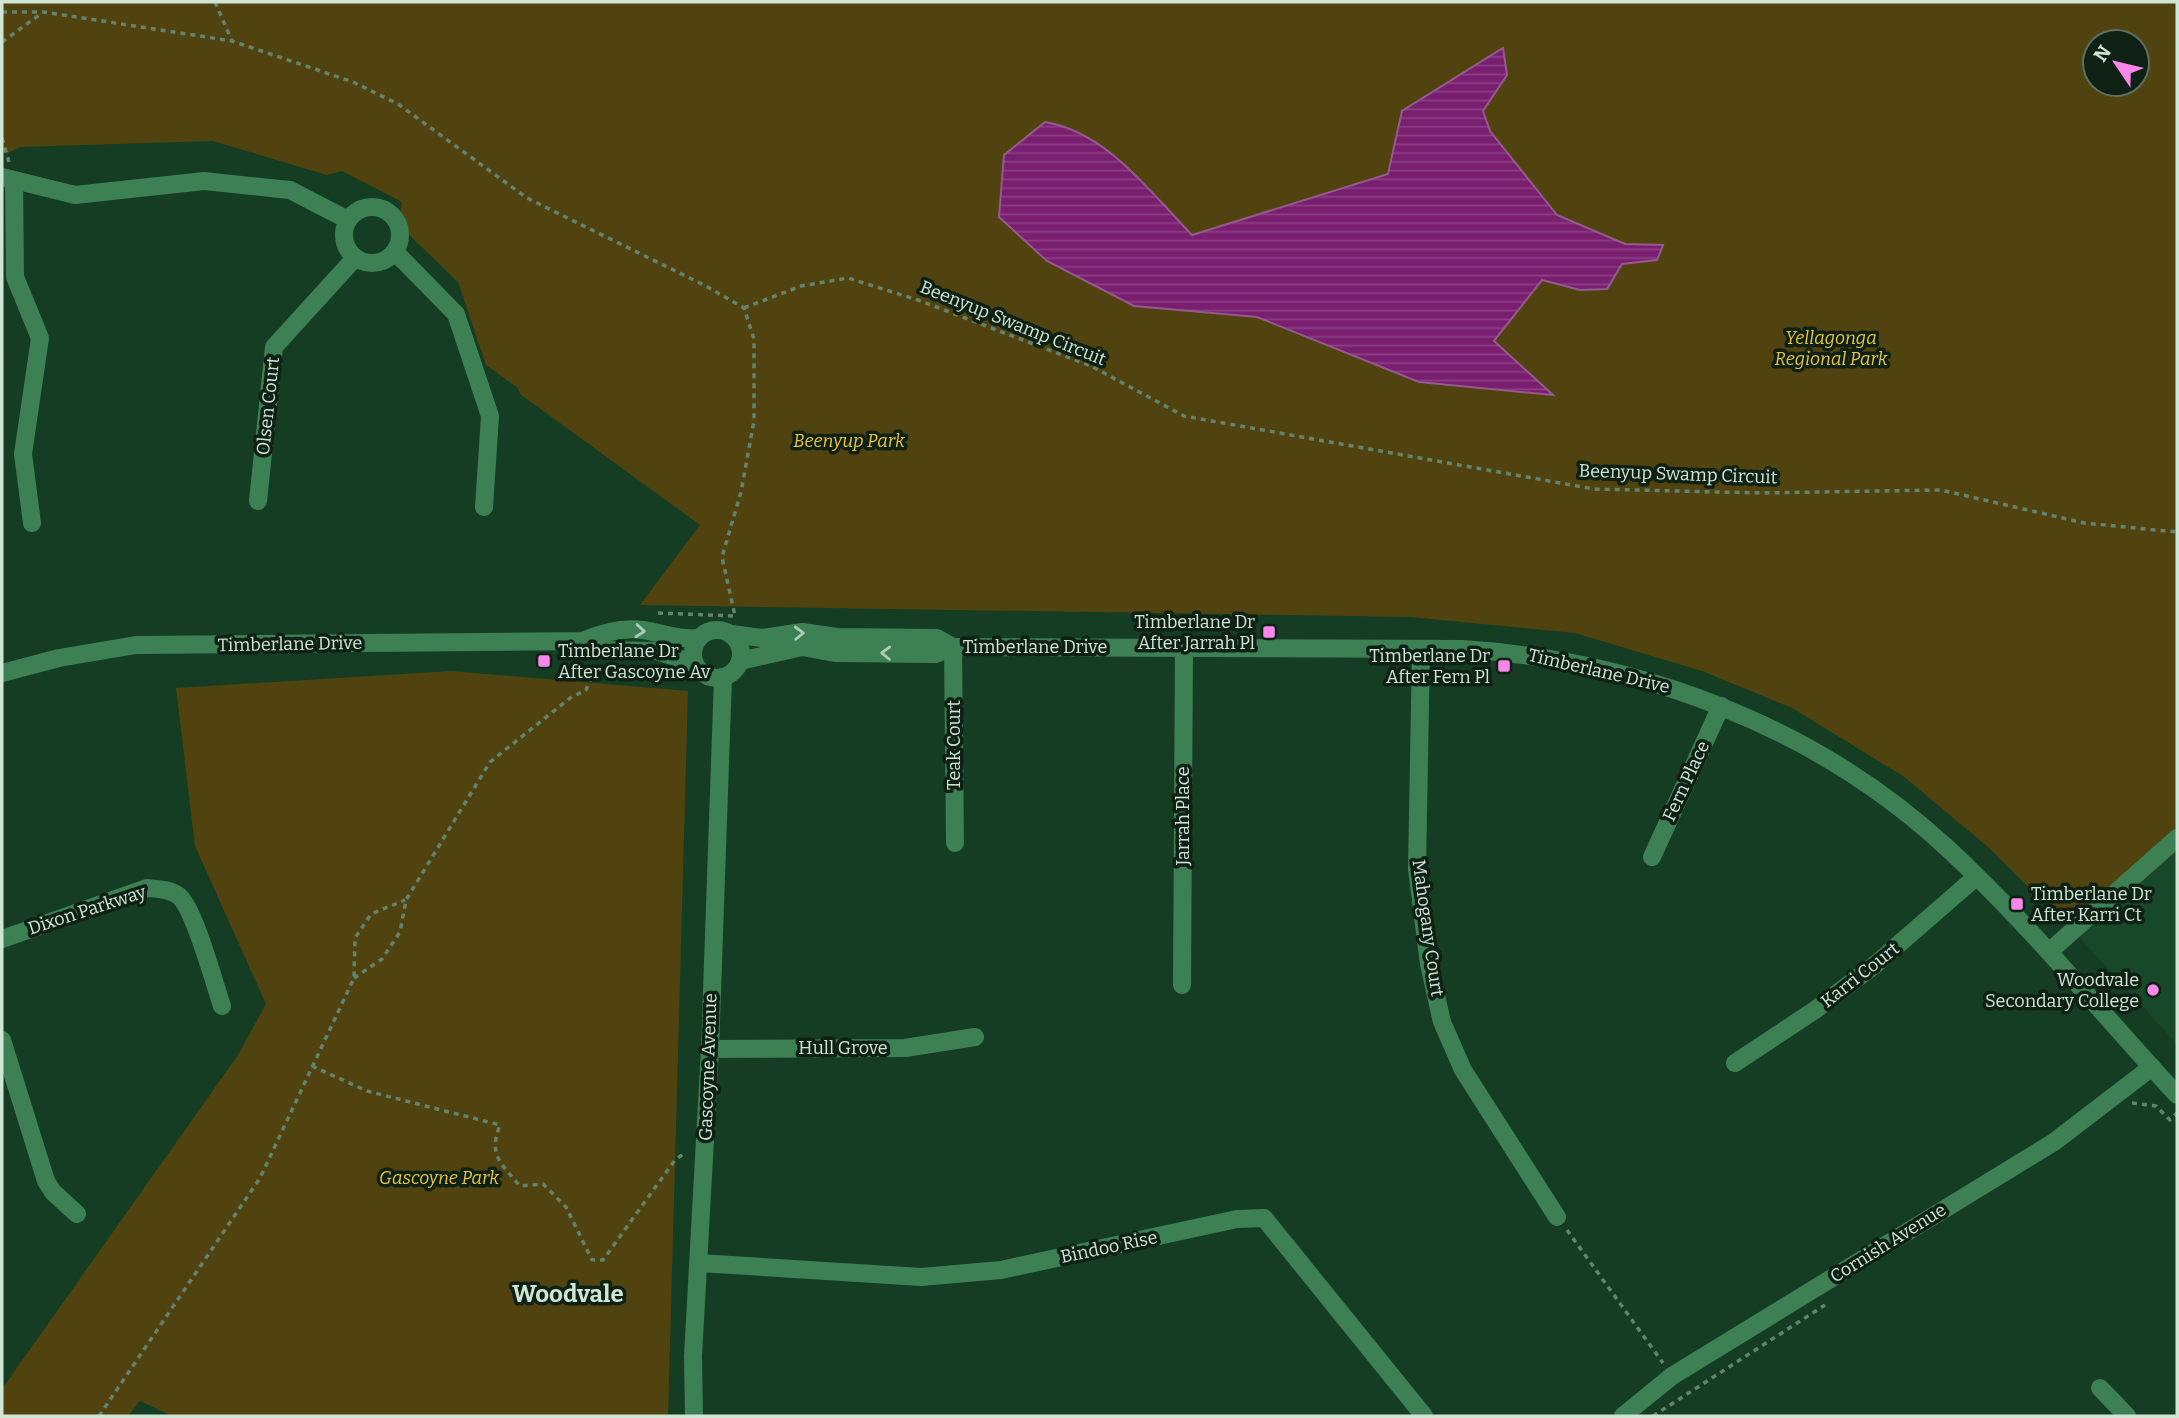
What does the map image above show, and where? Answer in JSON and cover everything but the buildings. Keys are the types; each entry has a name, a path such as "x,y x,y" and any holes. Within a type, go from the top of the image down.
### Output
{"street":[{"path":"32,523 23,454 40,338 15,277 8,179 75,195 204,181 289,190 348,220"},
{"path":"373,206 391,214 400,231 395,252 379,263 355,258 344,242 348,220 354,212 373,206"},
{"path":"395,252 456,314 490,416 484,507"},
{"name":"Olsen Court","path":"258,501 274,346 355,258"},
{"name":"Timberlane Drive","path":"2,673 59,657 136,645 582,641 602,633 637,629 680,639 699,638"},
{"path":"711,630 731,634 740,646 740,661 730,674 710,677 696,666 693,649 699,638 711,630"},
{"name":"Timberlane Drive","path":"731,634 762,638 802,632 837,637 937,638 953,647"},
{"name":"Timberlane Drive","path":"582,641 603,649 656,651 696,666"},
{"name":"Timberlane Drive","path":"740,661 802,647 835,653 935,654 953,647 1421,649 1518,653 1636,676 1721,706 1792,740 1859,779 1945,846 2050,951 2177,1094"},
{"name":"Teak Court","path":"953,647 955,843"},
{"name":"Jarrah Place","path":"1182,985 1184,647"},
{"name":"Mahogany Court","path":"1421,649 1417,869 1429,964 1440,1011 1463,1070 1557,1217"},
{"name":"Gascoyne Avenue","path":"696,666 719,717"},
{"name":"Gascoyne Avenue","path":"694,1416 693,1356 710,1049 719,717 723,677"},
{"name":"Fern Place","path":"1651,857 1721,706"},
{"path":"2050,951 2177,838"},
{"name":"Karri Court","path":"1735,1063 1815,1010 1876,964 1976,877"},
{"name":"Dixon Parkway","path":"2,939 147,888 164,889 180,897 191,914 222,1006"},
{"name":"Hull Grove","path":"710,1049 905,1048 975,1037"},
{"path":"2,1040 46,1181 53,1192 77,1214"},
{"name":"Cornish Avenue","path":"1623,1416 1672,1376 2054,1142 2152,1068"},
{"name":"Bindoo Rise","path":"699,1263 921,1277 1001,1270 1237,1219 1264,1218 1424,1416"},
{"path":"2100,1388 2127,1416"}],"path":[{"path":"215,2 232,41"},
{"path":"2,12 44,12 232,41 308,65 398,104 527,198 706,286 744,308 754,339 754,421 741,492 722,557 735,616 653,613"},
{"path":"2,42 44,12"},
{"name":"Beenyup Swamp Circuit","path":"744,308 801,286 848,278 918,300 1091,366 1184,416 1594,489 1761,493 1941,490 2084,523 2177,532"},
{"path":"354,978 382,959 400,932 406,900 490,762 570,698 586,690 597,662"},
{"path":"99,1416 260,1178 354,978 355,938 371,915 406,900"},
{"path":"312,1066 367,1091 500,1125 494,1140 495,1155 520,1186 543,1184 566,1207 592,1260 603,1260 675,1160 688,1150 705,1149"},
{"path":"1557,1217 1672,1376"}],"shaded area":[{"path":"1503,48 1507,75 1483,111 1490,131 1557,215 1625,244 1663,245 1657,260 1622,264 1607,289 1580,290 1542,280 1494,341 1553,395 1419,382 1257,317 1134,306 1047,261 999,217 1004,155 1045,122 1067,128 1108,151 1143,183 1192,235 1388,174 1402,111"},
{"name":"Woodvale Secondary College","path":"2177,851 2177,1044 2078,936"}],"green space":[{"name":"Yellagonga Regional Park","path":"2,2 2177,2 2177,851 2078,936 1988,847 1903,776 1792,708 1702,671 1575,633 1411,617 640,605 700,525 520,394 518,388 486,365 458,282 398,224 402,202 342,171 327,175 213,141 20,147 6,154 2,152"},
{"name":"Gascoyne Park","path":"451,671 688,691 668,1416 172,1416 140,1401 128,1416 2,1416 2,1389 238,1055 266,1004 195,846 176,688"}],"place":[{"name":"Timberlane Dr After Jarrah Pl","path":"1269,632"},
{"name":"Timberlane Dr After Gascoyne Av","path":"544,661"},
{"name":"Timberlane Dr After Fern Pl","path":"1504,666"},
{"name":"Timberlane Dr After Karri Ct","path":"2017,904"},
{"name":"Woodvale Secondary College","path":"2153,990"}],"district":[{"name":"Woodvale","path":"568,1294"}],"park label":[{"name":"Beenyup Park","path":"849,441"}]}
